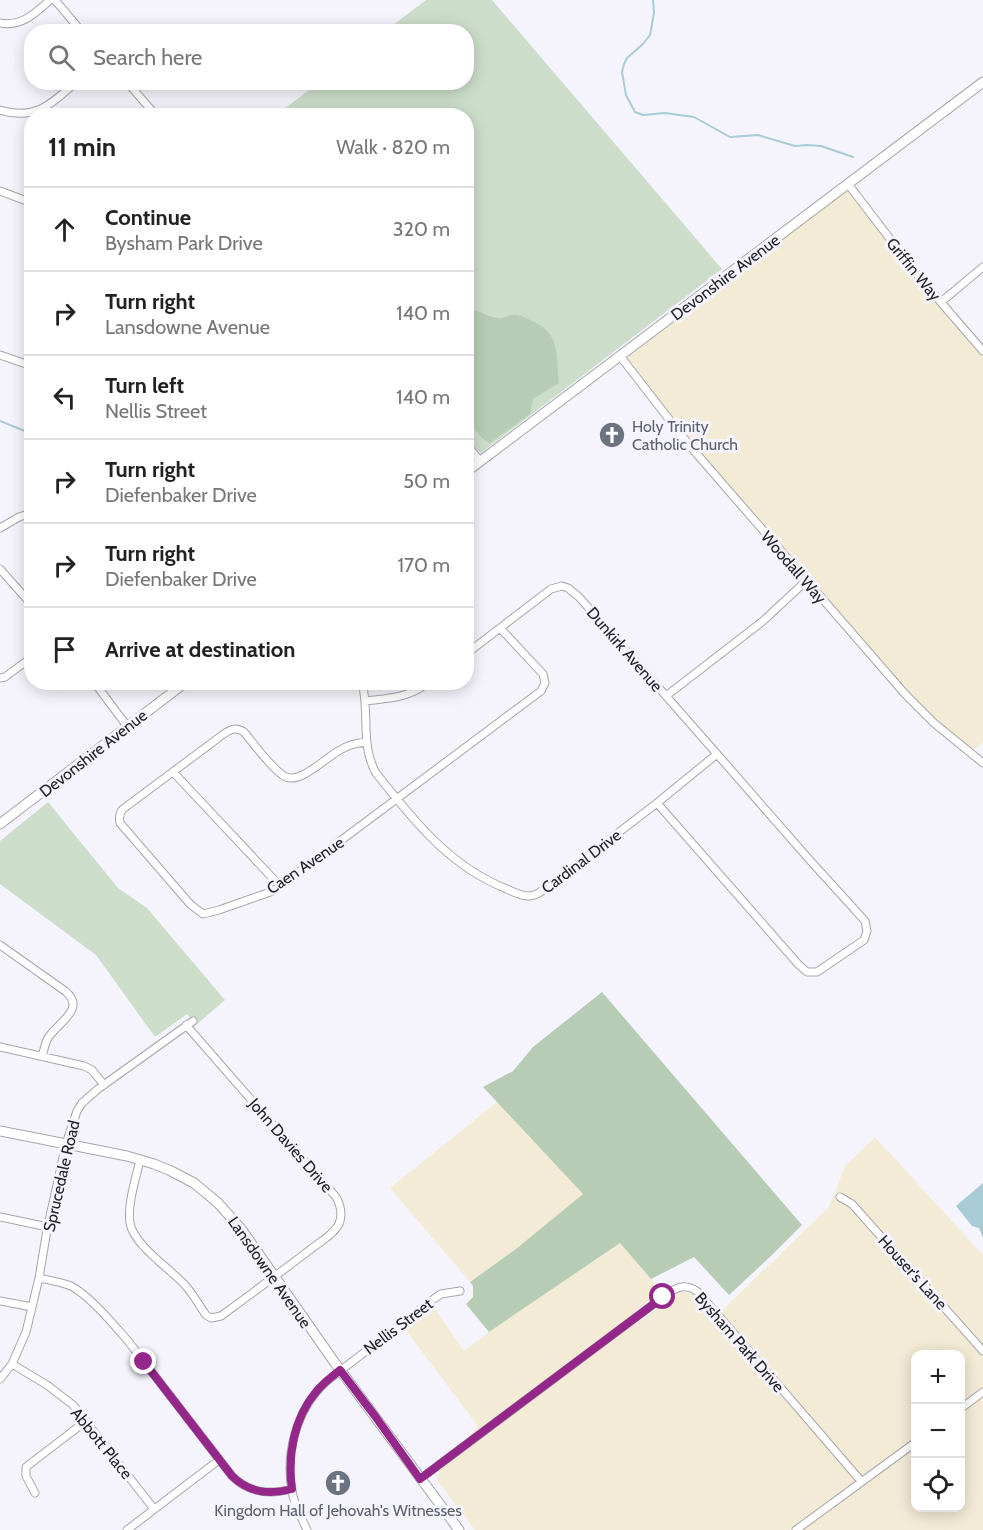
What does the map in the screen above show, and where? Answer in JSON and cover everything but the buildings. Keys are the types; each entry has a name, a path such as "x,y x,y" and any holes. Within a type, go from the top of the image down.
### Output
{"main road":[{"name":"Devonshire Avenue","path":"474,466 983,82"},
{"name":"Devonshire Avenue","path":"0,824 175,690"},
{"name":"Lansdowne Avenue","path":"0,1131 140,1160 162,1167 202,1189 242,1230 340,1370 459,1530"}],"street":[{"path":"0,23 12,24 24,21 50,0"},
{"path":"55,0 75,24"},
{"path":"43,108 66,90"},
{"path":"134,90 149,108"},
{"path":"0,110 24,114"},
{"name":"Griffin Way","path":"848,184 920,278 983,351"},
{"path":"0,191 24,200"},
{"path":"941,302 983,267"},
{"path":"0,355 24,363"},
{"name":"Woodall Way","path":"620,356 689,445 904,693 934,723 983,763"},
{"path":"474,454 480,461"},
{"path":"0,528 24,515"},
{"path":"0,569 24,596"},
{"name":"Dunkirk Avenue","path":"474,648 551,589 562,586 579,597 666,696 763,621 806,581"},
{"name":"Caen Avenue","path":"366,742 345,747 302,777 291,779 277,770 244,732 235,728 223,734 123,809 120,812 120,824 190,904 203,914 273,891 537,695 544,687 543,674 500,628"},
{"path":"0,678 24,663"},
{"path":"100,690 127,726"},
{"name":"Cardinal Drive","path":"363,690 368,755 372,766 397,800 452,858 492,884 525,896 537,894 553,884 717,754"},
{"path":"365,701 406,696 418,690"},
{"path":"657,803 807,972 817,972 864,940 867,931 864,921 666,696"},
{"path":"173,772 280,886"},
{"path":"0,945 65,991 73,1001 72,1012 49,1036 42,1056"},
{"name":"Sprucedale Road","path":"0,1379 12,1364 26,1332 66,1144 79,1107 104,1085 193,1021"},
{"name":"John Davies Drive","path":"140,1160 130,1215 133,1233 184,1285 206,1315 211,1318 221,1316 274,1277 336,1228 341,1216 340,1205 336,1197 186,1025"},
{"path":"0,1047 88,1068 104,1085"},
{"name":"Houser's Lane","path":"840,1197 852,1204 983,1351"},
{"path":"0,1217 48,1227"},
{"path":"39,1278 69,1285 111,1322 135,1349 238,1482 248,1488 266,1493 292,1489"},
{"name":"Bysham Park Drive","path":"420,1479 675,1288 683,1286 691,1287 698,1292 861,1481"},
{"name":"Nellis Street","path":"308,1530 297,1509 290,1472 294,1439 309,1401 315,1392 340,1370 441,1294 459,1291"},
{"path":"0,1301 32,1307"},
{"name":"Abbott Place","path":"12,1364 66,1399 86,1421 154,1509"},
{"path":"965,1405 983,1392"},
{"path":"35,1493 26,1476 26,1467 86,1421"},
{"path":"796,1530 911,1445"},
{"path":"127,1530 219,1460"}],"shaded area":[{"path":"848,184 983,347 983,743 971,752 934,723 689,445 620,356"},
{"path":"497,1102 584,1195 470,1282 390,1188"},
{"path":"875,1137 983,1255 983,1530 475,1530 436,1479 440,1471 478,1426 405,1329 434,1307 464,1351 620,1243 662,1291 634,1312 633,1326 681,1291 692,1294 714,1318 829,1207 845,1166"}],"green space":[{"path":"426,0 492,0 722,269 481,453 474,448 474,108 285,108 309,90 474,90 474,24 394,24"},
{"path":"474,310 498,318 520,316 540,325 552,338 557,354 559,383 533,399 530,414 490,443 474,428"},
{"path":"48,802 118,888 147,908 225,1000 196,1025 187,1014 155,1037 96,955 0,884 0,841"},
{"path":"602,992 802,1225 729,1295 694,1257 651,1279 620,1243 489,1332 466,1304 473,1297 473,1286 470,1282 516,1249 583,1194 483,1087 513,1071 533,1047"}],"water":[{"path":"983,1183 983,1238 979,1228 972,1226 956,1206"}],"waterway":[{"path":"653,0 654,13 650,35 627,58 622,72 626,95 635,112 643,115 665,113 694,117 730,137 758,135 795,146 821,146 853,157"},
{"path":"0,421 24,431"}],"place":[{"name":"Holy Trinity Catholic Church","path":"612,435"},
{"name":"Kingdom Hall of Jehovah's Witnesses","path":"338,1483"}],"route":[{"path":"144,1362 232,1476 246,1487 266,1493 292,1489 291,1455 300,1419 315,1392 340,1370 420,1479 663,1297"}]}
